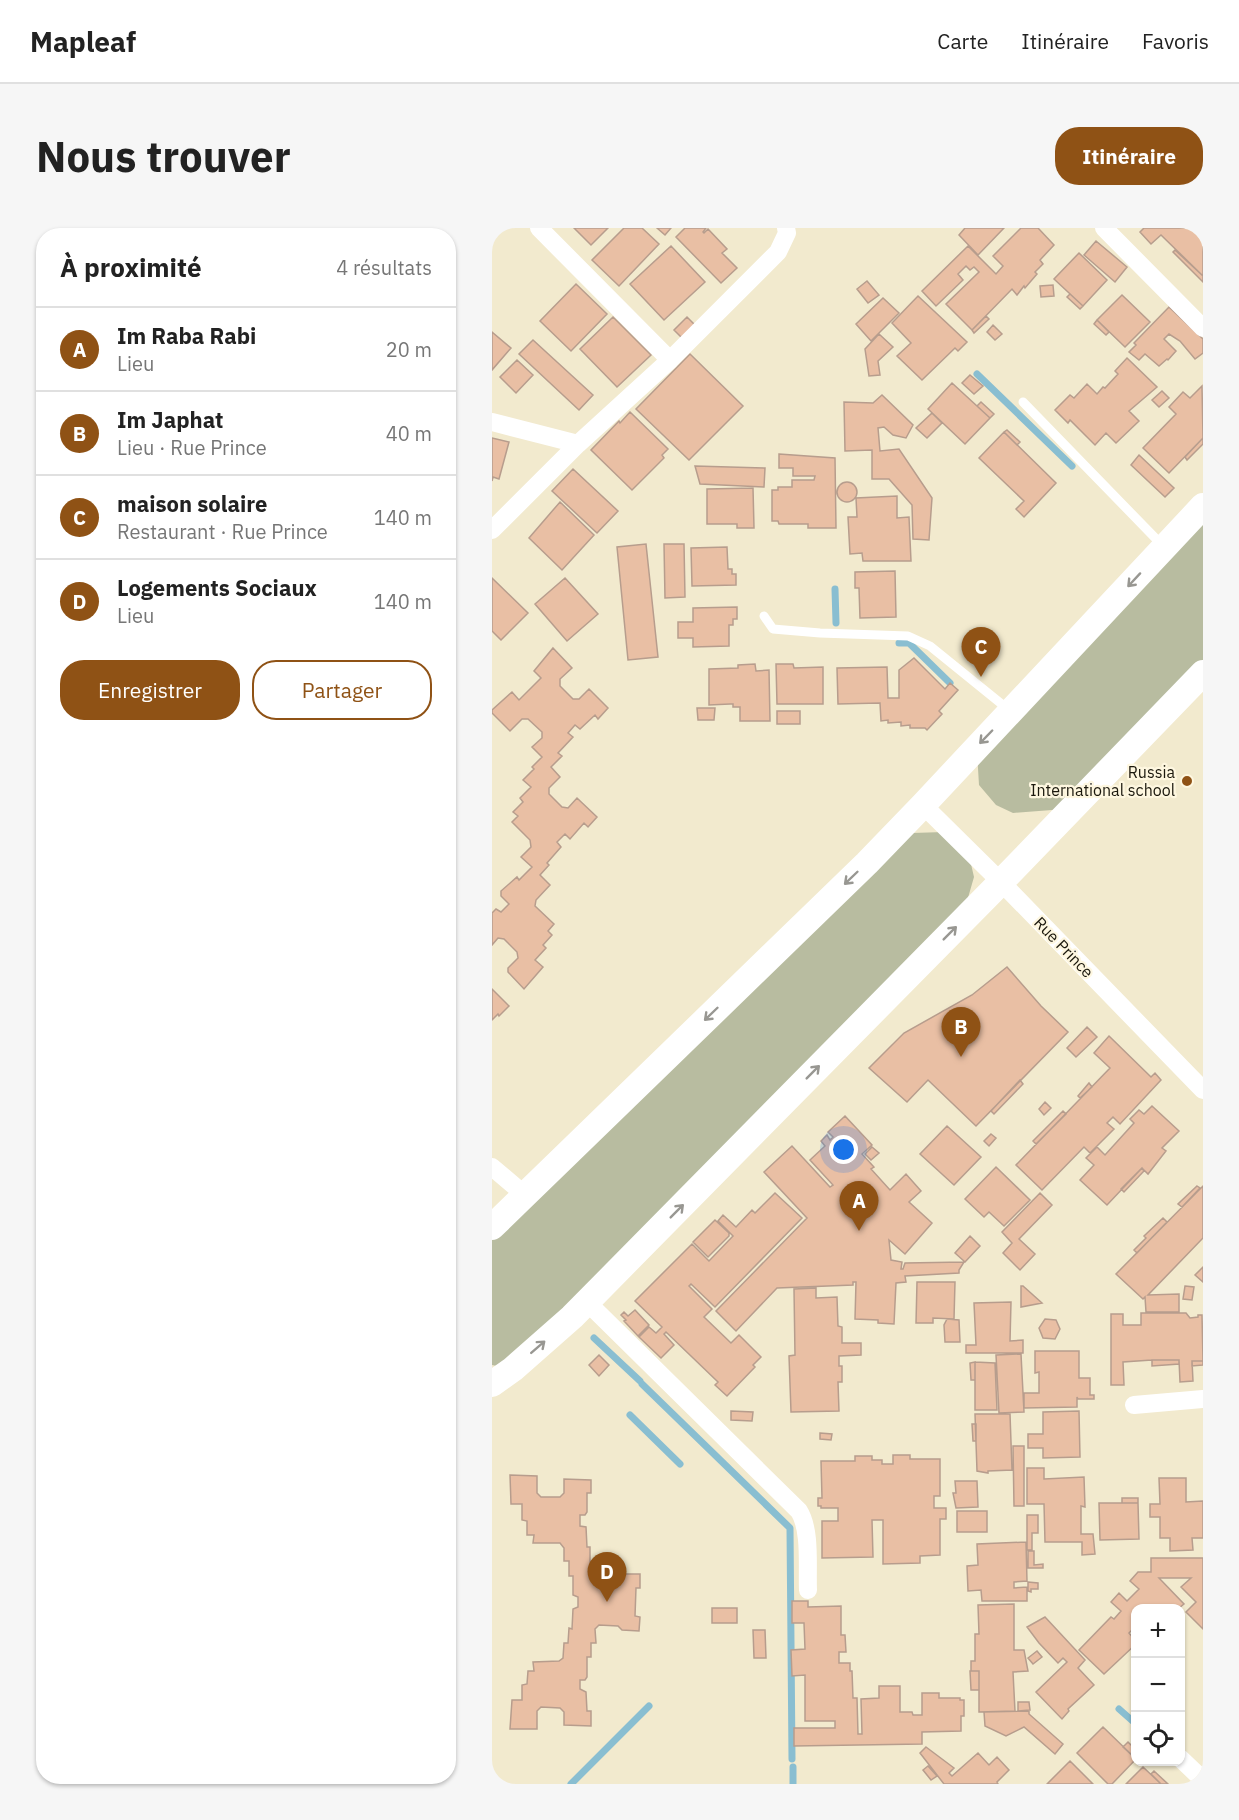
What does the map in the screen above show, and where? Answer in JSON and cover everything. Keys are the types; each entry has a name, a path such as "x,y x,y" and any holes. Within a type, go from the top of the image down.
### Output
{"main road":[{"path":"492,1227 867,863 1203,507"},
{"path":"492,1384 513,1369 587,1302 1001,882 1203,673"}],"street":[{"path":"539,228 670,360"},
{"path":"492,530 578,444 670,360 778,252 787,233 786,228"},
{"path":"1104,228 1203,328"},
{"path":"492,422 578,444"},
{"name":"Rue Prince","path":"923,805 1203,1090"},
{"path":"492,1167 525,1195"},
{"path":"587,1302 799,1511 804,1519 806,1532 808,1590"},
{"path":"1134,1405 1203,1399"},
{"path":"1185,1763 1203,1780"}],"lane":[{"path":"1023,402 1164,548"},
{"path":"765,616 773,630 908,636 930,645 1011,712"}],"green space":[{"path":"1203,511 1203,672 1065,809 1013,813 996,805 979,785 977,752"},
{"path":"944,832 971,864 974,877 961,922 513,1369 492,1365 492,1231 912,833"}],"building":[{"path":"574,228 608,228 591,245"},
{"path":"624,228 642,228 659,244 619,286 592,260"},
{"path":"657,228 671,228 665,235"},
{"path":"685,228 706,228 704,233 708,229 727,249 722,253 737,268 721,283 676,237"},
{"path":"965,228 1004,228 978,255 959,235"},
{"path":"1021,228 1038,228 1054,245 1040,260 1043,264 1025,288 1024,286 1017,295 1012,289 972,330 946,304 979,272 974,267 970,270 966,266 958,274 963,280 936,306 922,291 968,246 996,274 1003,266 993,256"},
{"path":"1144,228 1203,228 1203,276 1161,235 1151,244 1140,232"},
{"path":"1096,241 1127,267 1115,282 1084,255"},
{"path":"671,246 705,282 664,320 630,284"},
{"path":"1175,250 1203,276 1203,282 1173,252"},
{"path":"1079,253 1107,280 1083,306 1054,279"},
{"path":"867,281 879,295 868,303 857,289"},
{"path":"576,284 607,314 571,351 540,321"},
{"path":"1053,285 1054,296 1041,297 1040,286"},
{"path":"1070,294 1083,306 1080,309 1067,297"},
{"path":"1122,295 1150,322 1125,347 1097,320"},
{"path":"918,296 967,342 958,351 955,348 922,380 897,356 911,343 892,323"},
{"path":"883,298 899,313 871,341 856,324"},
{"path":"1169,307 1203,339 1203,353 1195,359 1180,341 1169,334 1164,339 1176,351 1168,360 1159,366 1145,354 1139,360 1129,352 1136,345 1134,343"},
{"path":"986,316 989,319 974,333 972,330"},
{"path":"613,317 651,355 617,387 580,349"},
{"path":"687,317 696,326 684,340 674,330"},
{"path":"1097,320 1109,332 1106,335 1094,324"},
{"path":"993,325 1002,334 995,340 987,332"},
{"path":"492,332 511,348 492,370"},
{"path":"879,334 893,347 878,361 880,375 869,376 865,349"},
{"path":"533,340 593,395 579,410 519,354"},
{"path":"690,354 743,406 689,460 636,409"},
{"path":"1127,358 1157,387 1129,411 1139,421 1116,443 1106,433 1095,445 1070,420 1068,423 1055,410 1070,395 1074,398 1087,384 1097,394 1118,374 1115,371"},
{"path":"517,360 533,375 516,393 500,377"},
{"path":"970,375 983,386 974,394 962,383"},
{"path":"952,383 990,418 965,444 928,409"},
{"path":"1202,386 1203,438 1169,473 1143,448 1176,414 1169,407 1183,392 1190,398"},
{"path":"1162,391 1169,398 1159,407 1152,400"},
{"path":"882,395 913,425 906,438 893,435 884,427 878,428 880,451 899,449 932,498 929,540 913,539 912,505 889,479 872,479 872,450 845,451 844,402 873,403"},
{"path":"981,402 994,414 990,418 977,406"},
{"path":"630,412 668,449 662,455 664,458 632,490 591,450"},
{"path":"932,413 942,423 927,438 916,428"},
{"path":"1007,430 1020,442 1017,445 1004,432"},
{"path":"1004,432 1056,483 1024,517 1016,509 1024,501 979,458"},
{"path":"492,438 509,442 499,479 493,477 492,481"},
{"path":"1203,438 1203,444 1187,460 1185,457"},
{"path":"779,454 835,458 836,528 808,528 808,524 779,524 778,521 772,521 772,490 778,490 778,487 792,487 792,480 814,480 815,476 793,476 793,468 779,468"},
{"path":"1139,455 1174,488 1165,497 1131,465"},
{"path":"695,466 765,468 764,487 700,484"},
{"path":"573,469 618,511 597,533 552,491"},
{"path":"847,482 854,485 857,492 854,499 847,502 840,499 837,492 840,485"},
{"path":"753,488 754,528 737,528 737,524 707,524 707,489"},
{"path":"897,496 897,518 909,517 911,561 863,561 862,553 850,554 848,517 857,517 856,498"},
{"path":"560,502 594,535 562,570 529,538"},
{"path":"646,544 658,657 628,660 617,547"},
{"path":"664,544 684,544 685,597 665,598"},
{"path":"727,547 728,569 732,569 732,574 736,574 736,585 692,586 691,548"},
{"path":"895,571 896,617 860,618 859,588 855,588 855,572"},
{"path":"492,578 528,613 501,640 492,631"},
{"path":"565,578 598,614 567,641 535,604"},
{"path":"737,607 737,619 733,619 733,625 729,625 729,646 693,647 693,638 678,638 678,622 693,622 693,608"},
{"path":"553,648 572,668 560,679 560,686 573,699 579,699 589,689 608,708 598,719 595,715 580,729 575,725 568,733 573,737 558,753 562,756 551,767 560,777 549,788 549,794 562,807 568,808 577,798 597,817 588,827 584,823 570,839 565,834 557,842 561,847 540,875 550,885 536,900 535,906 554,924 548,931 552,935 543,945 546,948 535,960 543,967 524,989 508,972 508,968 518,958 517,952 504,939 498,938 492,945 492,913 496,909 501,912 509,904 501,896 501,891 517,877 519,880 532,867 521,857 531,847 530,840 512,822 518,816 513,812 523,802 520,798 531,787 523,780 542,757 532,747 542,738 542,732 528,719 522,719 510,731 492,713 492,710 512,692 519,700 541,678 534,671"},
{"path":"914,658 945,689 950,683 958,690 939,711 942,714 927,730 910,728 910,725 901,726 901,722 881,721 880,703 838,704 837,668 887,667 888,698 899,698 899,670"},
{"path":"755,664 756,671 769,670 770,721 740,721 740,707 733,707 733,704 709,705 709,669 738,668 738,665"},
{"path":"776,664 793,664 794,668 823,667 823,704 777,704"},
{"path":"697,708 715,708 714,720 698,720"},
{"path":"777,711 800,711 800,724 777,724"},
{"path":"1007,967 1041,1006 1068,1032 976,1126 928,1080 907,1102 869,1068 904,1033 972,995"},
{"path":"492,989 509,1006 492,1020"},
{"path":"1087,1027 1097,1037 1076,1057 1067,1048"},
{"path":"1109,1036 1151,1077 1155,1073 1161,1080 1120,1124 1113,1117 1107,1123 1114,1129 1090,1153 1084,1147 1042,1190 1016,1165 1110,1068 1094,1053"},
{"path":"1020,1080 1023,1084 994,1114 991,1111"},
{"path":"1089,1083 1092,1087 1080,1098 1078,1096"},
{"path":"1045,1102 1051,1108 1044,1115 1039,1109"},
{"path":"1152,1106 1179,1131 1162,1148 1166,1151 1148,1174 1142,1168 1107,1205 1080,1180 1094,1165 1086,1158 1097,1147 1105,1155 1134,1123 1130,1119 1139,1110 1144,1114"},
{"path":"1063,1111 1066,1114 1036,1144 1033,1141"},
{"path":"845,1116 872,1145 862,1154 874,1167 871,1169 890,1190 906,1174 921,1191 909,1202 932,1223 905,1254 889,1240 891,1260 902,1262 901,1269 905,1263 964,1262 959,1273 905,1276 906,1282 896,1283 894,1324 878,1323 878,1320 855,1319 856,1282 853,1282 853,1285 777,1288 736,1331 716,1311 807,1218 764,1172 792,1146 830,1187 833,1185 810,1160 825,1146 821,1141 827,1135 830,1140 833,1137 828,1132"},
{"path":"947,1126 981,1157 954,1185 920,1154"},
{"path":"991,1134 996,1138 989,1146 984,1141"},
{"path":"872,1147 879,1153 871,1160 865,1154"},
{"path":"996,1167 1030,1200 1004,1226 989,1212 984,1217 965,1199"},
{"path":"1142,1168 1144,1171 1124,1192 1121,1189"},
{"path":"1197,1186 1200,1188 1182,1207 1178,1204"},
{"path":"1203,1186 1203,1238 1148,1295 1179,1294 1179,1312 1146,1312 1145,1297 1143,1299 1116,1274"},
{"path":"775,1193 802,1218 715,1307 691,1284 689,1286 712,1309 704,1317 731,1343 739,1335 761,1357 753,1365 755,1367 727,1396 715,1385 718,1382 666,1332 664,1334 674,1345 661,1358 639,1337 649,1327 656,1333 662,1327 635,1301 692,1244 709,1261 733,1236 718,1221 723,1215 736,1227 752,1210 755,1213"},
{"path":"1040,1193 1052,1205 1019,1239 1035,1254 1020,1270 1003,1253 1012,1243 1002,1232"},
{"path":"1163,1218 1167,1222 1137,1253 1134,1250 1146,1238 1144,1236"},
{"path":"715,1220 729,1233 729,1236 708,1257 693,1242"},
{"path":"970,1236 980,1246 965,1262 955,1253"},
{"path":"1203,1267 1203,1282 1195,1275"},
{"path":"917,1282 955,1282 954,1319 933,1318 933,1323 916,1323"},
{"path":"1021,1286 1023,1286 1042,1303 1021,1307"},
{"path":"1185,1286 1194,1287 1192,1300 1183,1299"},
{"path":"816,1288 816,1298 837,1297 838,1326 842,1327 842,1343 861,1343 861,1355 839,1356 839,1366 842,1366 842,1382 838,1382 839,1411 791,1412 789,1356 795,1355 794,1289"},
{"path":"1011,1302 1010,1341 1023,1340 1023,1353 966,1353 966,1345 976,1345 974,1303"},
{"path":"635,1310 649,1325 638,1336 621,1315 624,1312 628,1316"},
{"path":"1141,1313 1186,1313 1190,1318 1202,1315 1203,1361 1192,1361 1193,1381 1180,1382 1179,1360 1152,1360 1123,1362 1124,1385 1111,1385 1111,1314 1123,1314 1123,1325 1141,1325"},
{"path":"947,1319 959,1320 960,1342 945,1342 944,1325"},
{"path":"1045,1319 1056,1320 1060,1329 1055,1339 1043,1338 1039,1328"},
{"path":"1035,1351 1079,1351 1079,1378 1090,1378 1090,1395 1094,1395 1094,1399 1078,1399 1077,1397 1077,1407 1024,1408 1024,1393 1039,1393 1039,1372 1035,1373"},
{"path":"1021,1354 1024,1412 999,1413 996,1355"},
{"path":"599,1355 609,1365 599,1376 589,1365"},
{"path":"1152,1360 1179,1360 1179,1364 1152,1366"},
{"path":"1192,1361 1203,1361 1203,1365 1192,1366"},
{"path":"975,1362 975,1380 971,1380 970,1363"},
{"path":"975,1362 995,1363 997,1410 975,1410"},
{"path":"731,1411 753,1412 752,1421 731,1420"},
{"path":"1079,1411 1080,1457 1043,1458 1043,1448 1028,1448 1028,1434 1043,1434 1043,1412"},
{"path":"975,1414 1010,1414 1012,1470 988,1471 988,1473 977,1471"},
{"path":"972,1424 976,1424 976,1441 973,1441"},
{"path":"820,1433 832,1434 831,1440 820,1439"},
{"path":"1013,1446 1024,1446 1024,1506 1014,1506"},
{"path":"893,1455 910,1455 910,1459 940,1459 940,1496 934,1496 934,1508 946,1508 946,1519 940,1519 940,1555 920,1556 920,1563 883,1564 883,1520 872,1520 873,1557 822,1558 822,1521 838,1521 838,1508 818,1506 818,1498 822,1498 821,1461 855,1461 855,1456 872,1456 872,1460 882,1460 882,1464 893,1464"},
{"path":"1027,1468 1044,1468 1044,1479 1084,1477 1085,1507 1081,1506 1081,1534 1093,1534 1095,1554 1082,1555 1082,1542 1045,1542 1044,1504 1027,1504"},
{"path":"510,1475 537,1476 537,1493 541,1497 560,1497 564,1493 564,1479 591,1480 591,1493 587,1493 587,1512 585,1515 580,1515 580,1526 586,1527 587,1547 590,1547 590,1562 595,1562 595,1575 599,1579 618,1580 622,1574 640,1574 640,1588 636,1588 635,1616 640,1617 639,1631 622,1630 618,1626 599,1625 595,1629 596,1643 591,1643 591,1657 587,1657 587,1677 585,1680 580,1680 580,1689 586,1692 587,1711 591,1711 591,1726 564,1725 564,1712 560,1708 541,1707 537,1711 537,1729 510,1729 512,1700 522,1700 522,1685 527,1684 528,1671 534,1671 533,1662 559,1661 563,1658 564,1643 568,1643 569,1628 572,1629 573,1609 578,1607 578,1597 573,1595 573,1576 569,1576 569,1561 564,1561 564,1548 560,1543 533,1543 534,1535 527,1535 527,1521 522,1520 522,1504 511,1504"},
{"path":"1159,1478 1186,1478 1186,1502 1203,1501 1203,1538 1192,1538 1193,1550 1170,1551 1170,1538 1160,1538 1160,1517 1150,1517 1150,1504 1160,1504"},
{"path":"955,1481 977,1481 978,1507 956,1508 953,1493 956,1493"},
{"path":"1122,1498 1138,1498 1138,1503 1122,1503"},
{"path":"1099,1503 1138,1503 1139,1539 1100,1540"},
{"path":"957,1511 987,1511 987,1532 957,1532"},
{"path":"1027,1515 1038,1515 1038,1533 1032,1533 1032,1550 1027,1550"},
{"path":"1026,1542 1027,1581 1014,1582 1014,1588 1027,1587 1027,1601 982,1601 981,1590 968,1591 967,1566 978,1565 977,1544"},
{"path":"1028,1551 1034,1551 1034,1565 1043,1564 1043,1568 1028,1568"},
{"path":"1151,1558 1203,1558 1203,1629 1186,1612 1196,1602 1181,1587 1191,1578 1159,1578 1184,1604 1131,1604 1131,1631 1129,1633 1131,1649 1104,1674 1079,1650 1111,1617 1114,1619 1121,1611 1111,1602 1119,1593 1127,1601 1139,1589 1130,1581 1138,1572 1151,1572"},
{"path":"1028,1582 1038,1583 1038,1589 1028,1591"},
{"path":"792,1601 808,1601 808,1607 841,1606 841,1635 845,1635 846,1652 839,1652 839,1663 850,1663 853,1698 857,1698 858,1734 862,1734 861,1699 879,1698 879,1686 900,1686 900,1712 912,1712 913,1715 922,1715 922,1693 939,1693 939,1698 964,1700 961,1731 922,1732 922,1744 794,1746 794,1728 835,1728 835,1721 805,1721 805,1675 792,1676 791,1650 805,1649 804,1623 792,1623"},
{"path":"1014,1604 1014,1650 1024,1650 1028,1671 1013,1672 1015,1711 979,1712 979,1671 971,1671 971,1661 975,1661 975,1634 979,1634 978,1605"},
{"path":"712,1608 737,1608 737,1623 712,1623"},
{"path":"1045,1617 1085,1660 1078,1668 1094,1685 1068,1709 1069,1711 1062,1719 1036,1692 1067,1662 1063,1658 1058,1663 1027,1627"},
{"path":"753,1630 765,1630 766,1658 754,1658"},
{"path":"1037,1651 1042,1657 1033,1664 1028,1658"},
{"path":"970,1671 979,1671 979,1690 971,1690"},
{"path":"1018,1702 1029,1702 1030,1710 1018,1711"},
{"path":"1029,1711 1029,1714 1063,1744 1055,1754 1024,1727 1006,1736 985,1726 984,1712"},
{"path":"1103,1727 1131,1754 1131,1764 1112,1784 1108,1784 1077,1753"},
{"path":"1128,1742 1131,1745 1131,1754 1123,1747"},
{"path":"926,1747 954,1768 949,1773 952,1776 978,1753 989,1765 997,1757 1009,1770 997,1782 998,1784 944,1784 920,1753"},
{"path":"1070,1761 1093,1784 1047,1784"},
{"path":"928,1766 937,1776 931,1780 923,1770"},
{"path":"1143,1767 1161,1784 1126,1784"},
{"path":"1154,1771 1168,1784 1161,1784 1151,1774"}],"waterway":[{"path":"977,374 1072,466"},
{"path":"835,589 836,623"},
{"path":"899,643 909,643 950,683"},
{"path":"594,1338 640,1381"},
{"path":"642,1384 790,1528 792,1759"},
{"path":"630,1415 680,1464"},
{"path":"571,1784 649,1706"},
{"path":"1119,1709 1131,1720"},
{"path":"793,1767 793,1784"}],"place":[{"name":"maison solaire","path":"981,677"},
{"name":"Russia International school","path":"1187,781"},
{"name":"Im Japhat","path":"961,1057"},
{"name":"Im Raba Rabi","path":"859,1231"},
{"name":"Logements Sociaux","path":"607,1602"}]}
